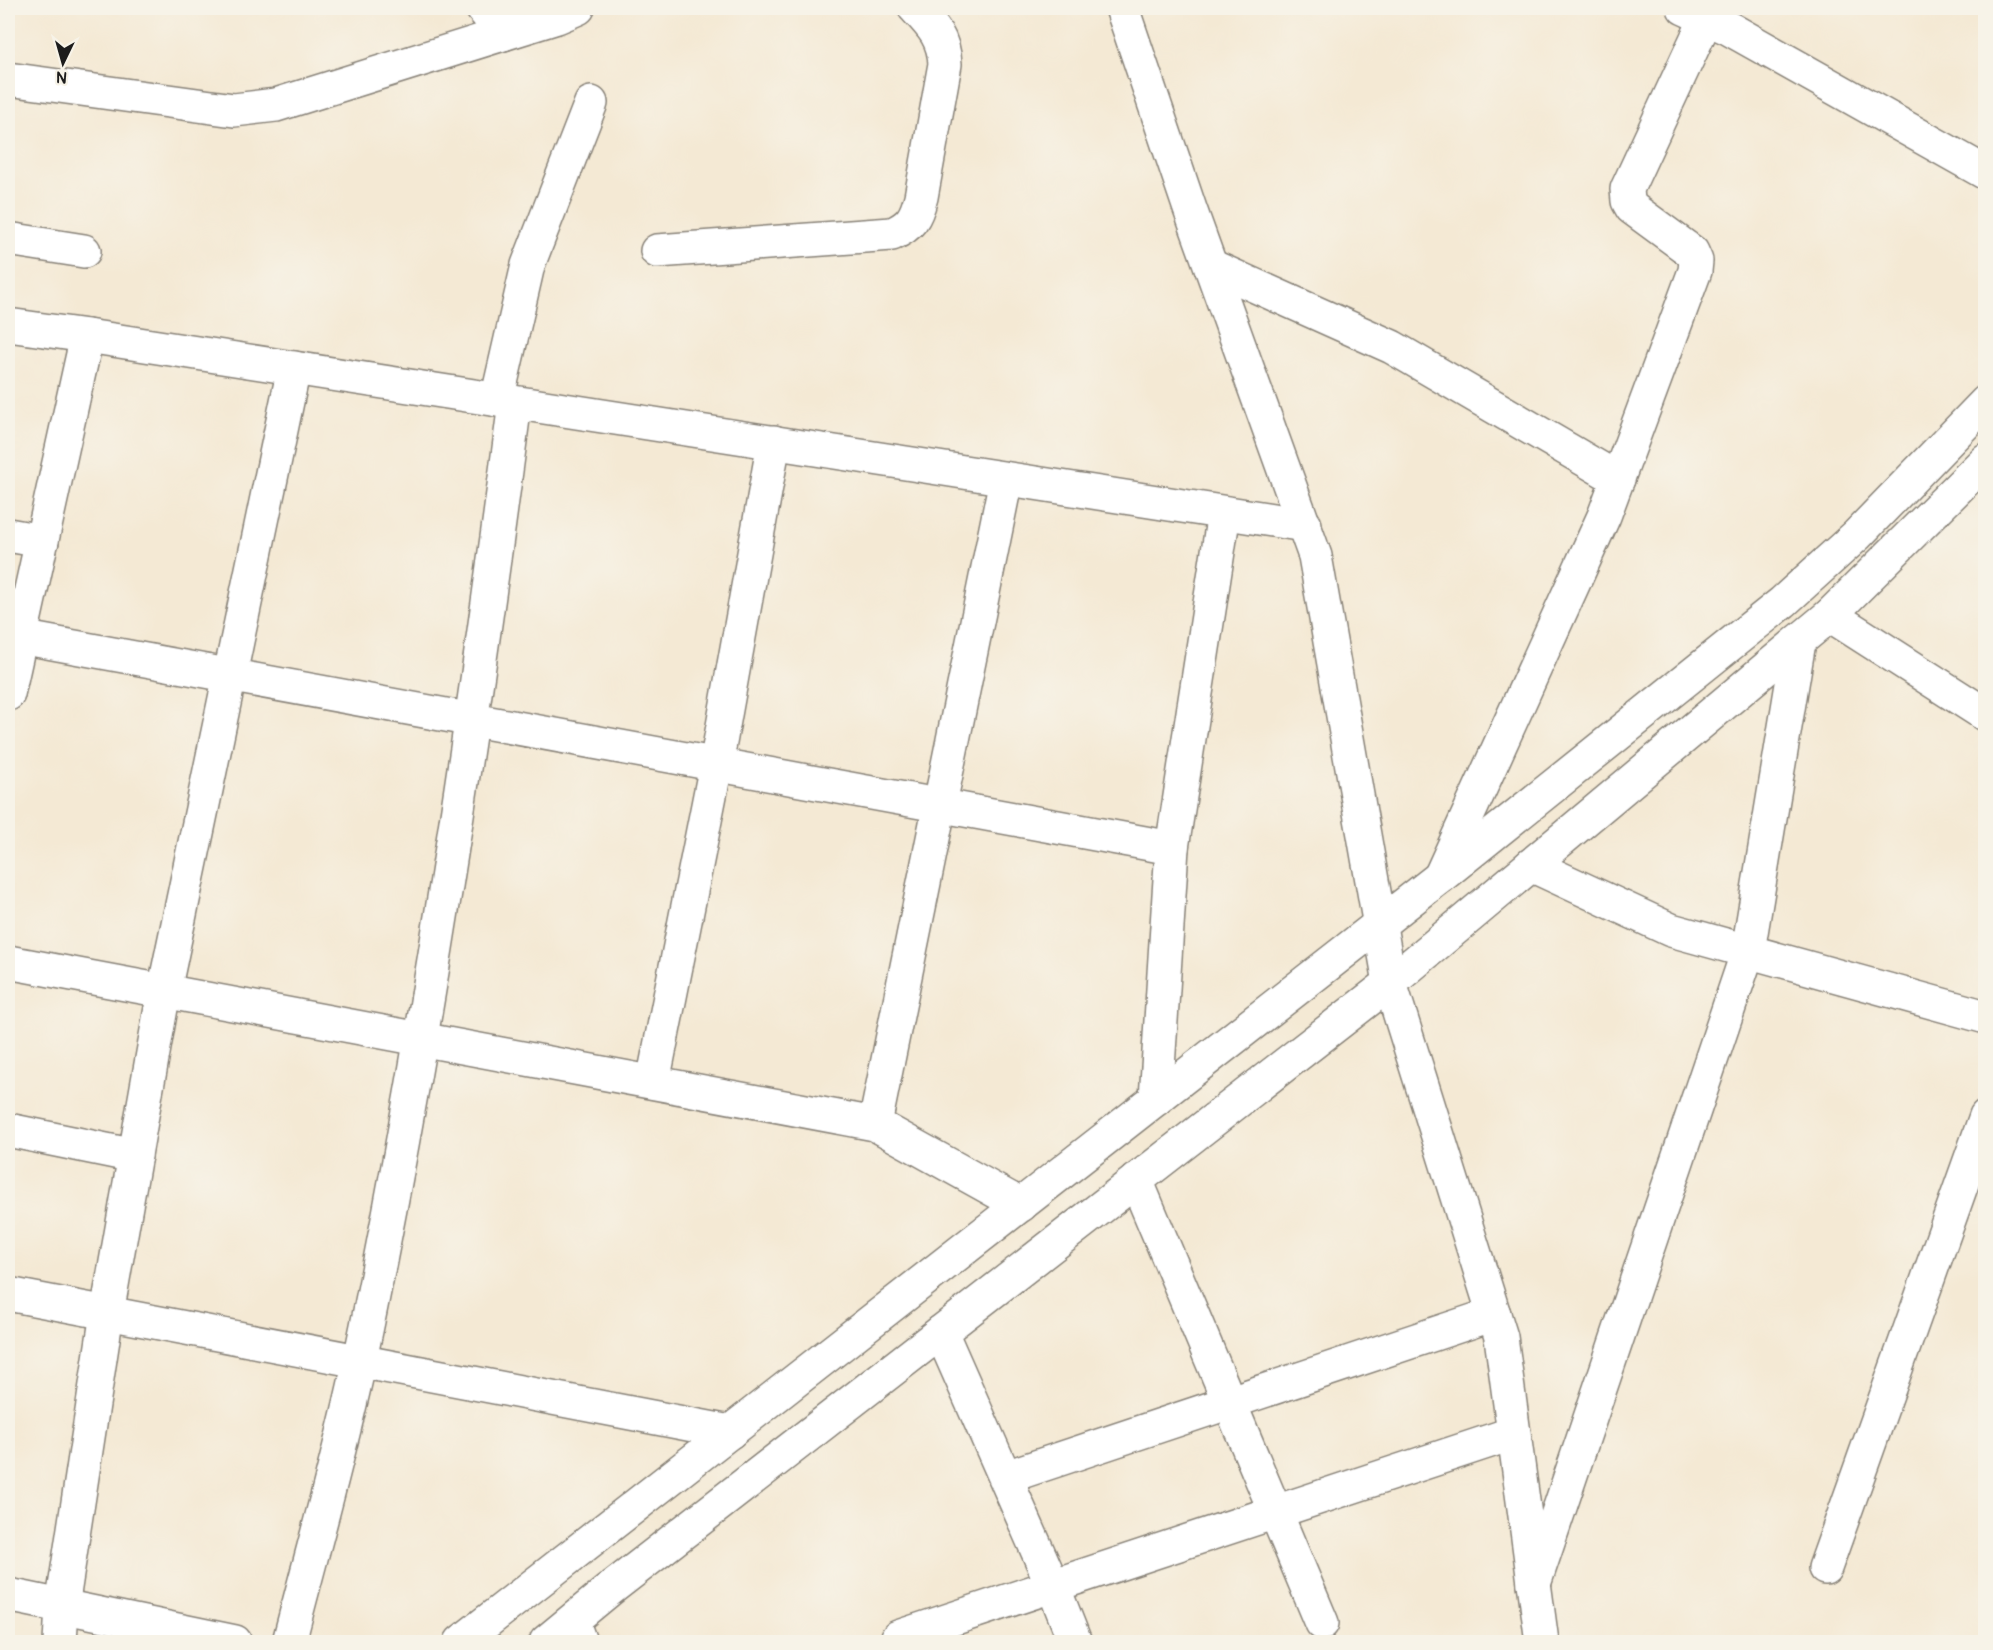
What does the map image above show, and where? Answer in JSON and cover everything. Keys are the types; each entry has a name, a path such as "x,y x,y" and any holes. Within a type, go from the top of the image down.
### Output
{"street":[{"path":"482,8 503,34"},
{"path":"8,79 234,110 254,109 276,105 503,34 578,8"},
{"path":"657,252 892,234 907,228 917,214 921,198 945,64 943,42 939,33 915,8"},
{"path":"1122,8 1211,266 1316,556 1390,983 1501,1337 1542,1642"},
{"path":"1440,878 1618,479 1695,271 1695,261 1685,244 1632,208 1628,201 1627,189 1700,11 1986,173"},
{"path":"290,1642 359,1361 420,1038 473,720 506,401 528,265 591,103"},
{"path":"8,239 84,251"},
{"path":"1211,266 1392,347 1618,479"},
{"path":"8,325 1305,525"},
{"path":"8,694 15,649 42,541 87,336"},
{"path":"60,1642 62,1607 107,1313 164,991 228,675 294,368"},
{"path":"461,1642 1440,878 1783,602 1857,535 1986,402"},
{"path":"653,1082 716,765 774,442"},
{"path":"546,1642 583,1629 941,1332 1390,983 1830,615 1986,459"},
{"path":"875,1124 1006,479"},
{"path":"1156,1099 1172,848 1224,513"},
{"path":"8,535 42,541"},
{"path":"1830,615 1986,715"},
{"path":"1534,1584 1748,951 1799,642"},
{"path":"15,649 228,675 1172,848"},
{"path":"1531,865 1654,923 1986,1017"},
{"path":"8,962 875,1124 1021,1205"},
{"path":"1825,1568 1986,1116"},
{"path":"8,1130 135,1156"},
{"path":"1136,1180 1322,1623"},
{"path":"8,1294 730,1432"},
{"path":"1006,1477 1494,1314"},
{"path":"941,1332 1006,1477 1075,1642"},
{"path":"898,1637 1514,1433"},
{"path":"8,1595 235,1642"}]}
